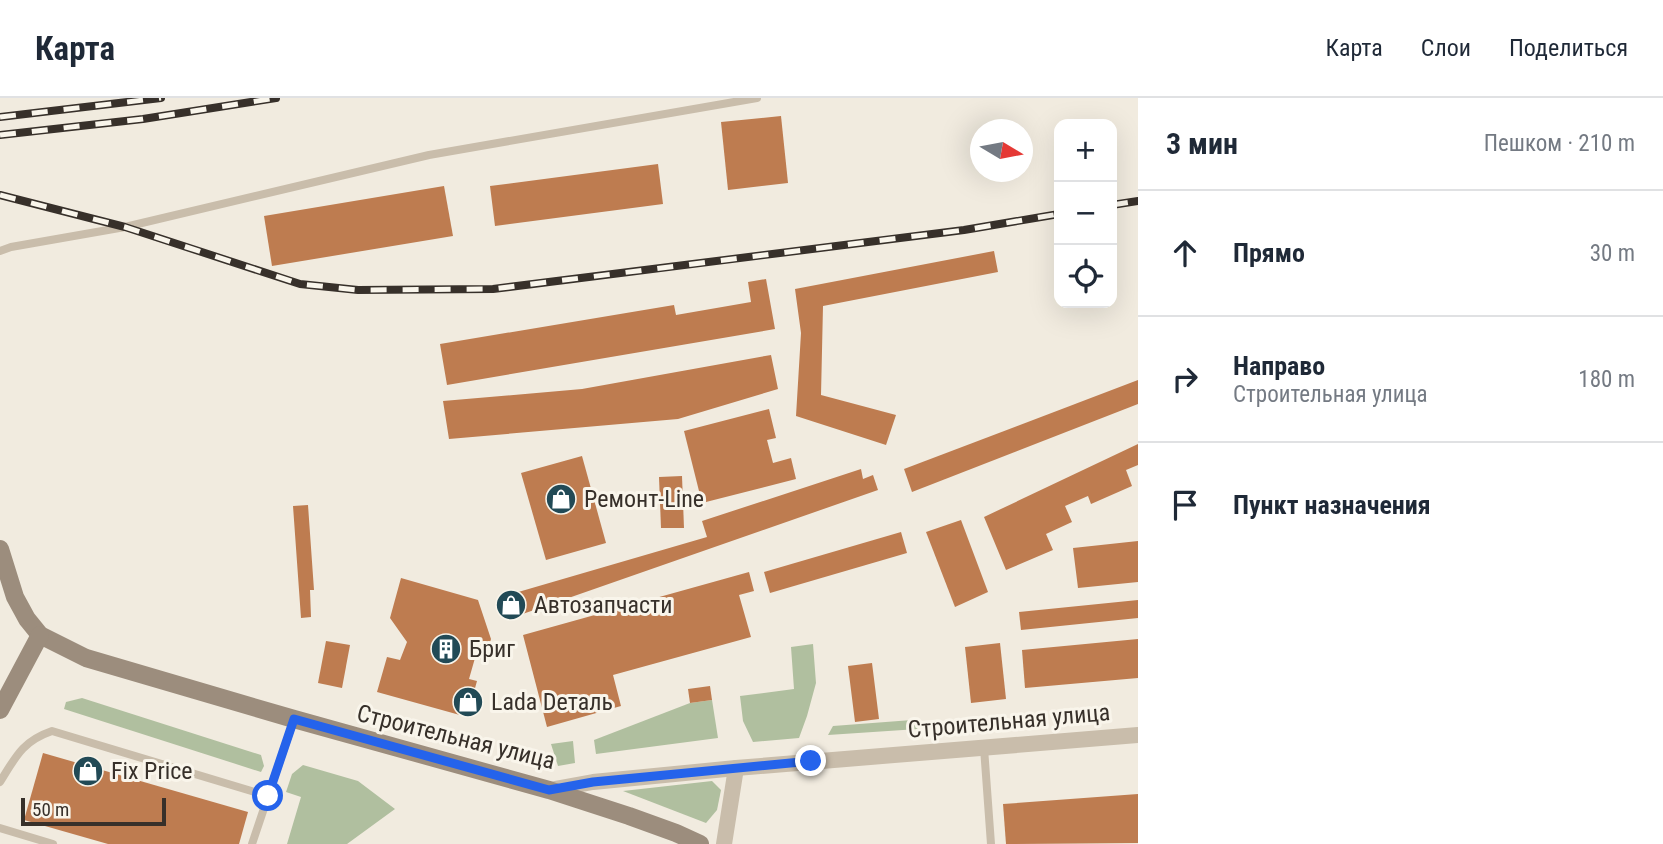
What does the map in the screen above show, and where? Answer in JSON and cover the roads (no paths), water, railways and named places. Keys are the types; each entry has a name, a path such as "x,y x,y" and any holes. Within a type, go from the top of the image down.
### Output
{"street":[{"name":"Строительная улица","path":"0,549 3,571 27,619 40,635 86,658 549,790 593,782 736,768 1138,735"},
{"path":"0,710 6,682 40,635"},
{"path":"724,844 736,768"},
{"path":"549,790 629,816 674,838 700,844"}],"lane":[{"path":"0,251 125,227 429,155 757,98"},
{"path":"252,844 294,719"},
{"path":"0,782 18,752 38,736 52,731 268,796"},
{"path":"984,748 990,844"},
{"path":"0,828 53,844"}],"railway":[{"path":"0,117 161,98"},
{"path":"0,135 143,119 276,98"},
{"path":"0,195 125,227 300,284 358,290 493,289 964,230 1054,215"},
{"path":"1117,204 1138,201"}],"place":[{"name":"Ремонт-Line","path":"561,499"},
{"name":"Автозапчасти","path":"511,605"},
{"name":"Бриг","path":"446,649"},
{"name":"Lada Dеталь","path":"468,702"},
{"name":"Fix Price","path":"88,771"}]}
